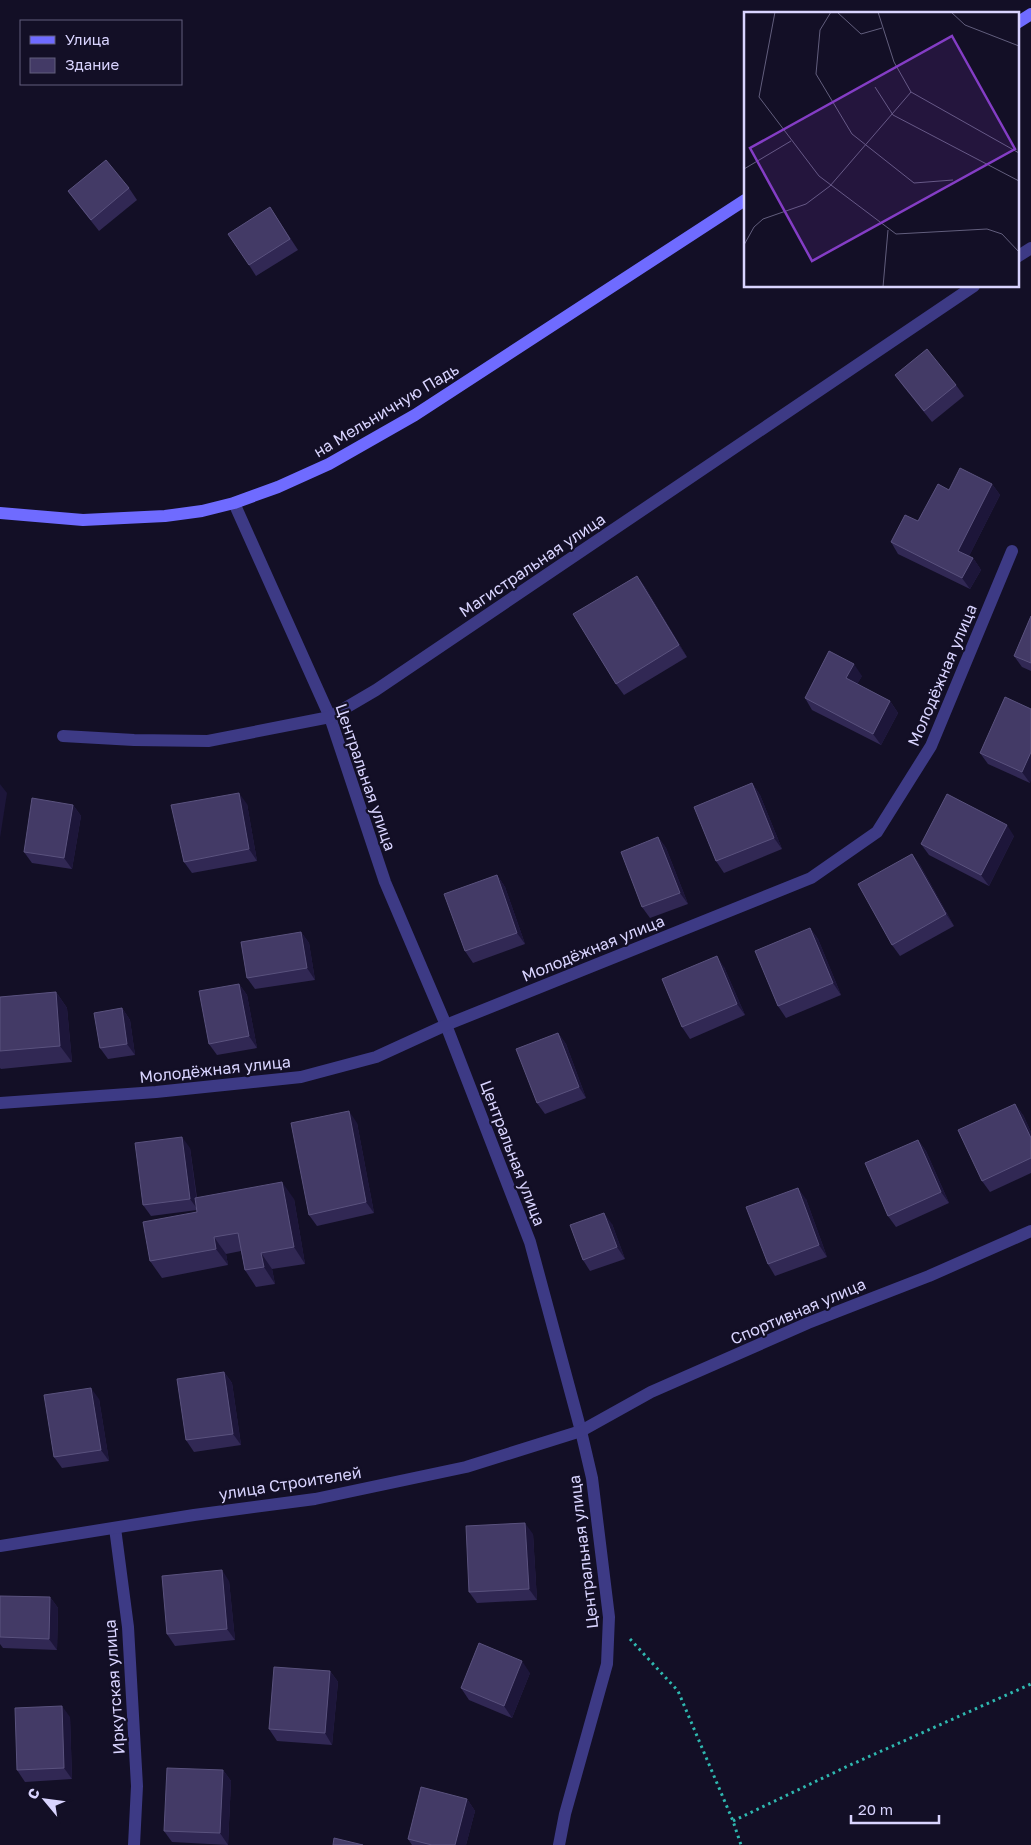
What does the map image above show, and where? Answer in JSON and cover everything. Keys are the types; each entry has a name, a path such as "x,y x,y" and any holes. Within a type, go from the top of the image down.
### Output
{"street":[{"path":"1018,22 1031,14"},
{"name":"на Мельничную Падь","path":"0,513 83,520 165,516 234,504 278,487 329,464 415,415 744,201"},
{"path":"1018,256 1031,248"},
{"name":"Магистральная улица","path":"63,736 134,740 208,741 330,716 376,690 971,288"},
{"name":"Центральная улица","path":"234,504 330,716 385,882 446,1024 530,1242 581,1431 592,1478 609,1617 607,1664 565,1814 559,1845"},
{"name":"Молодёжная улица","path":"0,1103 156,1092 302,1077 376,1057 446,1024 811,878 877,832 932,746 1012,550"},
{"name":"Спортивная улица","path":"581,1431 660,1388 808,1322 929,1276 1031,1231"},
{"name":"улица Строителей","path":"0,1546 194,1515 315,1499 466,1467 581,1431"},
{"name":"Иркутская улица","path":"115,1528 128,1637 137,1786 134,1845"}],"path":[{"path":"609,1617 678,1691 733,1821 741,1845"},
{"path":"733,1821 848,1766 1031,1684"}],"building":[{"path":"106,160 129,188 91,220 68,191"},
{"path":"270,207 290,239 249,265 228,234"},
{"path":"927,349 956,385 924,411 895,375"},
{"path":"960,468 992,484 958,551 973,558 962,578 891,542 905,515 918,521 938,484 949,490"},
{"path":"637,576 679,645 616,684 573,614"},
{"path":"1031,616 1031,663 1014,656"},
{"path":"829,651 854,664 846,678 890,701 873,734 805,698"},
{"path":"1005,697 1031,709 1031,752 1022,772 980,753"},
{"path":"752,783 774,838 716,861 694,807"},
{"path":"239,793 249,849 184,862 171,805"},
{"path":"947,794 1007,825 981,875 921,844"},
{"path":"32,798 73,805 64,858 24,852"},
{"path":"658,837 680,893 642,907 621,852"},
{"path":"912,854 946,914 892,945 858,884"},
{"path":"497,875 517,933 465,951 444,894"},
{"path":"810,928 833,983 778,1006 755,951"},
{"path":"301,932 307,968 247,978 241,942"},
{"path":"717,956 737,1004 682,1027 662,979"},
{"path":"239,984 249,1036 209,1044 199,991"},
{"path":"56,992 60,1046 0,1051 0,997"},
{"path":"122,1008 127,1044 100,1048 94,1013"},
{"path":"558,1033 579,1087 537,1103 516,1049"},
{"path":"1015,1104 1031,1138 1031,1158 982,1181 958,1130"},
{"path":"349,1111 366,1202 309,1215 291,1123"},
{"path":"182,1137 190,1199 143,1205 135,1143"},
{"path":"918,1140 941,1192 888,1216 865,1163"},
{"path":"282,1182 294,1247 261,1253 264,1267 245,1270 238,1233 214,1237 216,1249 150,1261 143,1222 197,1212 195,1198"},
{"path":"798,1188 819,1245 768,1264 746,1207"},
{"path":"604,1213 617,1247 583,1260 570,1225"},
{"path":"224,1372 233,1434 186,1440 177,1379"},
{"path":"91,1388 101,1450 54,1457 44,1395"},
{"path":"525,1523 529,1589 469,1592 466,1526"},
{"path":"222,1570 227,1629 167,1634 162,1576"},
{"path":"0,1596 50,1597 49,1639 0,1637"},
{"path":"479,1643 522,1661 504,1706 461,1688"},
{"path":"274,1667 330,1671 325,1733 269,1729"},
{"path":"62,1706 64,1768 17,1770 15,1708"},
{"path":"167,1768 223,1770 220,1833 164,1831"},
{"path":"421,1787 467,1799 455,1845 432,1845 408,1839"},
{"path":"334,1838 363,1845 333,1845"}]}
